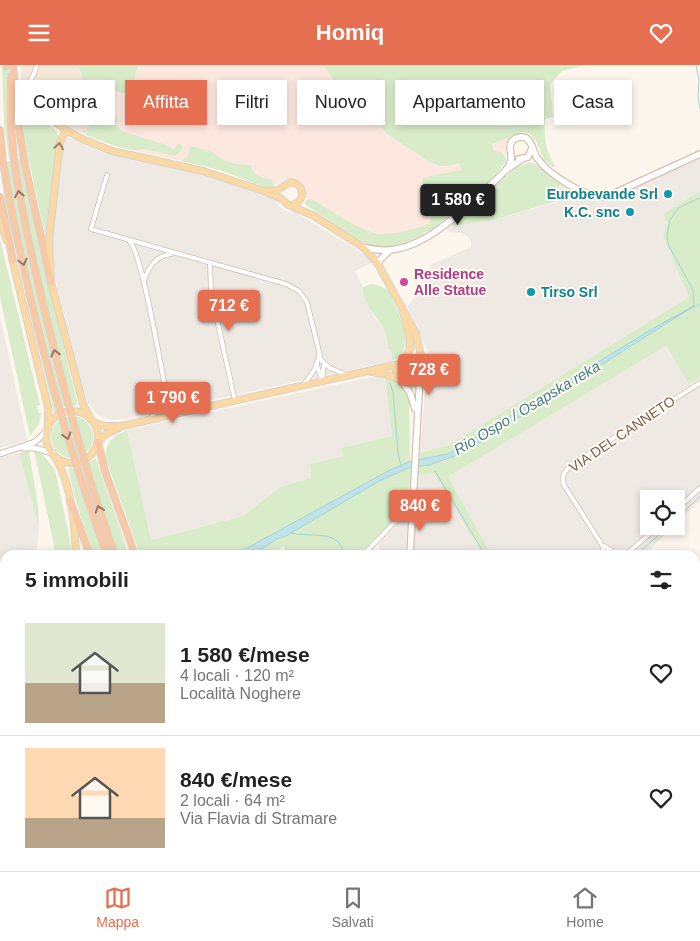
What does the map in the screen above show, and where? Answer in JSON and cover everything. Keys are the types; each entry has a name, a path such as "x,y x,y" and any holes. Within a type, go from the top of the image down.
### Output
{"highway":[{"path":"13,65 11,124 14,160 29,246 61,376 93,491 113,550"},
{"path":"13,65 25,165 51,282"},
{"path":"0,131 11,209 49,372 84,489 105,550"},
{"path":"0,197 13,261"},
{"path":"98,443 105,471 133,550"},
{"path":"70,501 88,550"}],"main road":[{"path":"59,125 112,151 203,171 264,191 310,214 363,247 378,264 416,334 421,355 410,550"},
{"path":"68,131 64,133 60,142 51,217 49,247 51,282 84,404 98,431 98,443"},
{"path":"541,163 527,139 517,138 510,145 512,154 516,159 541,163 574,187 596,197 606,197 700,154"},
{"path":"363,247 390,250 430,235 506,170 530,154 532,148"},
{"path":"506,170 512,154"},
{"path":"264,191 281,189 287,183 297,184 302,193 300,200 291,205"},
{"path":"281,189 282,199"},
{"path":"300,200 303,207 310,214"},
{"path":"0,221 13,261 48,407 47,443 61,469 70,501 75,550"},
{"path":"378,264 380,259 390,250"},
{"path":"402,308 410,338 410,349 396,371 410,393 417,416"},
{"path":"48,429 52,421 59,415 69,411 84,414 92,421 105,426 122,426 366,372 412,359 420,368"},
{"path":"366,372 385,374 411,384 420,375"},
{"path":"54,455 65,462 78,462 86,459 93,453 98,443 106,434 122,426"}],"street":[{"path":"30,80 37,65"},
{"path":"107,175 91,229 292,286 299,291 308,302 319,356 317,365 303,386"},
{"path":"128,240 135,248 166,387 182,406 193,410"},
{"path":"144,283 148,269 154,262 161,257 175,254"},
{"path":"210,264 211,291 235,401"},
{"path":"319,356 334,371 350,375"},
{"path":"322,381 324,363"},
{"path":"317,365 322,381"},
{"name":"VIA DEL CANNETO","path":"604,550 564,485 562,481 564,473 571,465 700,383"},
{"path":"150,420 158,408 166,387"},
{"path":"170,394 170,415"},
{"path":"162,397 170,415"},
{"path":"0,454 35,442 48,429"},
{"path":"18,449 34,448 54,455"},
{"path":"685,502 700,488"},
{"path":"368,550 412,507"},
{"path":"631,550 648,535"},
{"name":"VIA DEL CANNETO","path":"602,545 610,550"}],"shaded area":[{"path":"21,65 78,65 83,80 21,80"},
{"path":"138,65 323,65 333,80 297,80 297,125 380,125 387,134 428,161 439,166 459,163 514,134 506,145 505,163 487,184 430,232 427,231 423,233 424,235 408,242 366,244 307,206 305,203 307,196 305,187 295,180 284,179 269,189 220,170 118,147 86,135 97,125 115,125 115,90 125,92 125,125 207,125 207,80 134,80"},
{"path":"67,125 89,125 86,135"},
{"path":"66,136 90,148 106,153 203,174 269,197 276,201 281,208 288,212 294,211 365,255 373,262 355,271 363,287 365,301 384,329 388,349 391,349 392,361 124,419 111,420 98,415 89,405 84,394 55,278 53,225 64,138"},
{"path":"700,159 700,191 663,214 667,223 663,237 689,297 449,445 420,453 428,351 407,306 415,298 432,264 471,247 469,237 461,233 449,232 446,227 493,220 557,202 554,195 561,184 580,195 597,201 605,201"},
{"path":"0,316 27,440 0,448"},
{"path":"666,346 689,384 700,377 700,501 685,515 685,490 640,490 640,535 664,535 650,550 489,550 448,477"},
{"path":"377,376 385,377 392,436 341,448 343,456 310,464 311,478 280,487 243,516 151,540 127,430"},
{"path":"19,453 39,529 36,550 0,550 0,458"},
{"path":"434,472 480,550 413,550 418,475"},
{"path":"406,517 408,519 406,550 380,550 378,544"}],"green space":[{"path":"2,65 9,65 9,161 4,122"},
{"path":"78,65 138,65 134,80 125,80 125,93 115,91 115,80 83,80"},
{"path":"323,65 586,65 562,71 550,84 553,117 545,119 545,132 547,149 555,166 554,168 544,160 535,139 529,134 522,132 492,144 494,151 502,152 506,159 505,163 487,184 430,232 427,231 423,233 424,235 390,248 373,246 358,239 307,206 305,202 308,199 312,199 347,220 375,233 388,234 400,232 429,224 433,214 422,178 461,170 459,163 439,166 428,161 387,134 380,125 385,125 385,80 333,80"},
{"path":"115,117 118,118 116,124 122,131 166,145 174,150 178,143 183,146 181,151 175,156 144,149 134,150 118,147 86,135 89,125 115,125"},
{"path":"23,125 49,125 57,132 58,139 46,240"},
{"path":"190,146 211,151 223,160 236,164 251,165 253,172 272,180 274,186 269,189 220,170 181,161 187,157"},
{"path":"20,158 78,405 62,407 54,413 5,207 0,163"},
{"path":"529,162 537,165 561,184 554,194 557,201 493,220 446,227 517,167"},
{"path":"700,191 700,377 689,384 666,346 448,477 489,550 480,550 434,473 418,475 419,466 444,461 461,454 682,314 584,370 448,454 420,460 420,453 449,445 689,297 663,237 667,223 663,214"},
{"path":"0,239 40,405 37,406 39,413 41,413 39,424 30,436 0,297"},
{"path":"371,284 379,285 389,292 402,320 406,343 404,350 392,361 391,349 388,349 384,329 367,305 363,294 363,287"},
{"path":"385,377 401,385 409,401 410,462 388,471 242,550 138,550 105,456 109,443 114,437 127,430 151,540 243,516 280,487 311,478 310,464 343,456 341,448 392,436"},
{"path":"76,416 84,419 90,425 93,437 90,449 84,455 68,458 60,455 54,449 51,433 54,425 60,419"},
{"path":"34,450 43,455 55,470 70,540 71,550 55,550"},
{"path":"29,451 38,505 39,529 19,453"},
{"path":"96,458 127,550 93,550 83,523 68,468 81,467"},
{"path":"411,467 407,508 363,550 285,550 284,546 278,550 260,550 277,539 286,536 381,480"}],"water":[{"path":"694,306 461,454 429,465 411,467 381,480 260,550 242,550 388,471 411,461 448,454 652,329"}],"waterway":[{"path":"696,65 699,80 698,98 700,109"},
{"path":"694,306 693,290 668,244 667,234 670,220 678,208 700,198"},
{"name":"Rio Ospo / Osapska reka","path":"663,323 700,304"},
{"path":"390,383 393,392 398,453 401,466"},
{"path":"435,471 482,550"},
{"path":"685,511 700,496"},
{"path":"291,533 331,537 337,541 342,550"},
{"path":"642,550 659,535"}],"tunnel":[{"path":"4,65 15,80"}],"place":[{"name":"Eurobevande Srl","path":"668,194"},
{"name":"K.C. snc","path":"630,212"},
{"name":"Residence Alle Statue","path":"404,282"},
{"name":"Tirso Srl","path":"531,292"}]}
